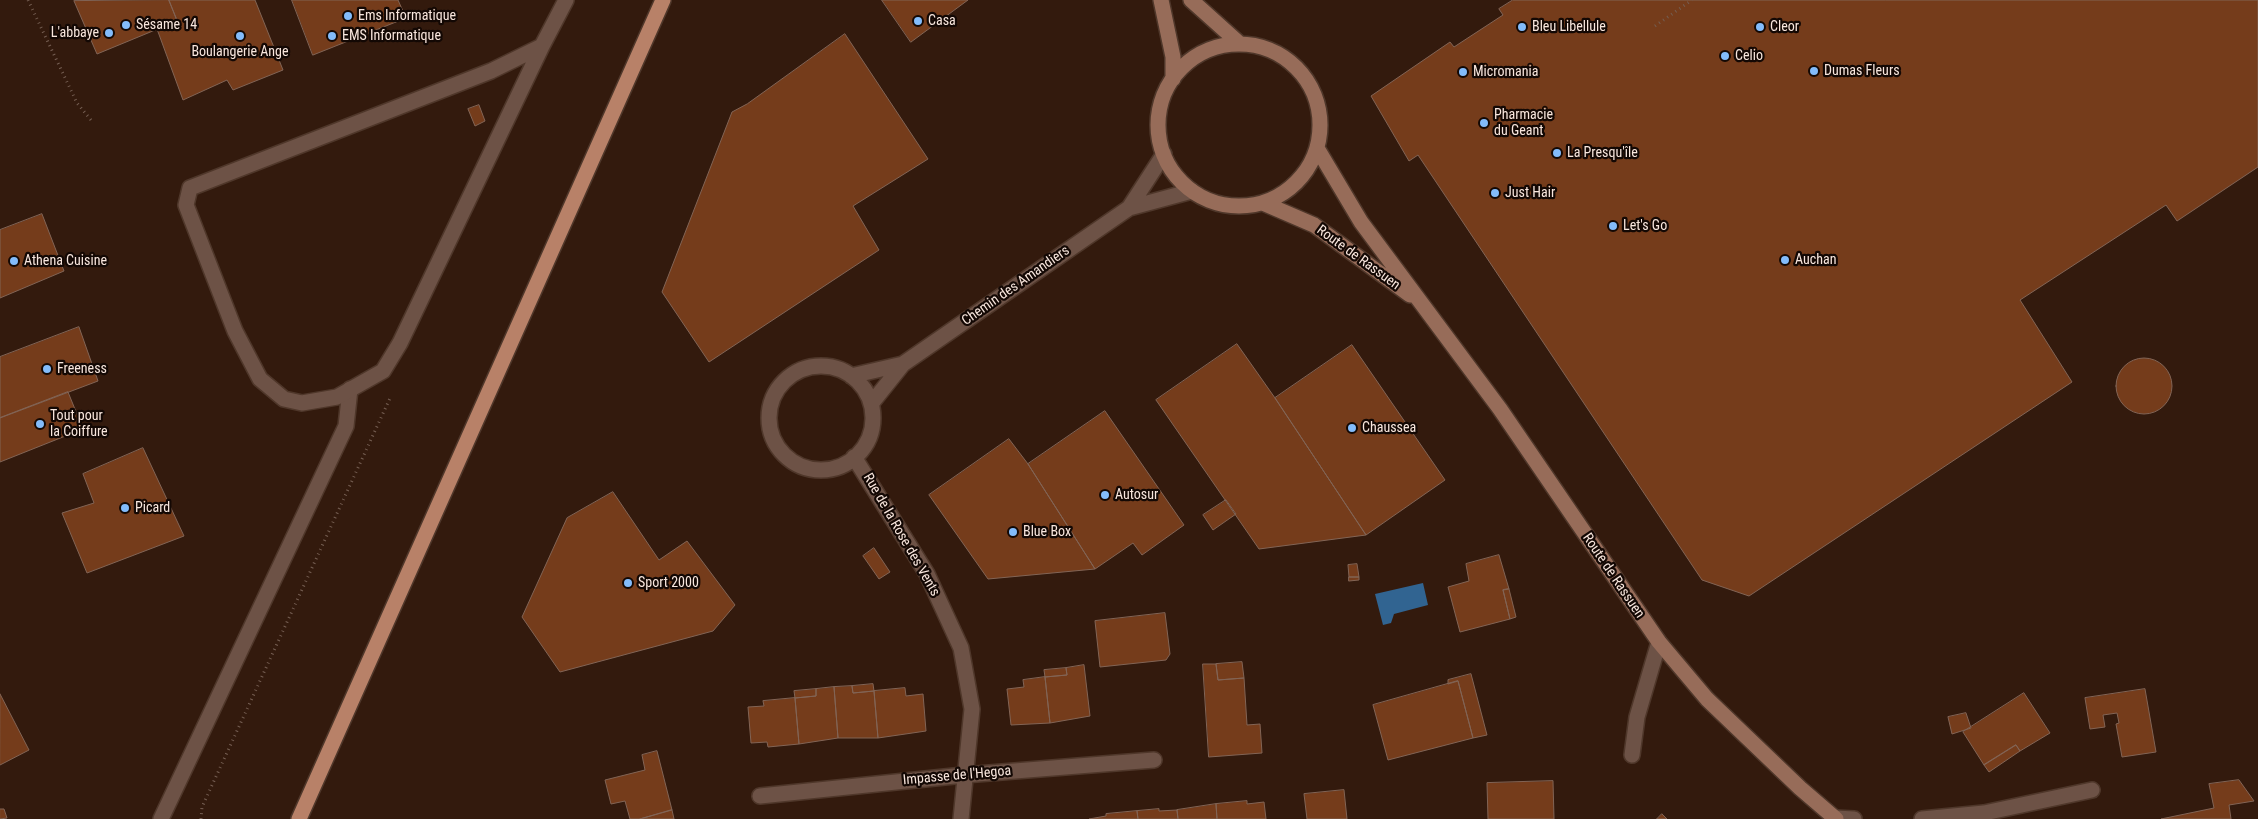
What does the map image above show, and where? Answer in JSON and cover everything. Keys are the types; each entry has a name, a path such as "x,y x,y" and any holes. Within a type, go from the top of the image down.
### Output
{"main road":[{"path":"299,819 663,0"},
{"path":"1161,0 1173,57 1173,79"},
{"path":"1191,0 1240,44"},
{"path":"1240,44 1255,45 1281,55 1303,74 1318,107 1320,127 1317,148 1311,164 1299,181 1283,194 1263,203 1249,206 1226,205 1206,200 1192,191 1176,175 1164,154 1160,139 1159,119 1163,99 1173,79 1184,66 1200,54 1213,48 1240,44"},
{"name":"Route de Rassuen","path":"1317,148 1361,222 1500,409 1659,642 1707,699 1800,788 1836,818"},
{"name":"Route de Rassuen","path":"1263,203 1314,225 1423,305"}],"street":[{"path":"542,46 491,71 190,188 186,205 235,331 260,379 284,399 302,403 337,397 383,371 400,343 542,46 566,0"},
{"name":"Chemin des Amandiers","path":"1129,208 1164,154"},
{"name":"Chemin des Amandiers","path":"871,404 903,364 1129,208 1192,191"},
{"name":"Chemin des Amandiers","path":"851,376 903,364"},
{"path":"829,366 851,376 863,388 871,404 871,432 864,446 854,457 833,468 815,469 802,466 778,447 773,439 769,419 773,399 784,382 800,370 829,366"},
{"path":"161,819 346,426 350,389"},
{"name":"Rue de la Rose des Vents","path":"854,457 927,574 961,648 972,709 961,819"},
{"path":"1632,754 1637,717 1659,642"},
{"name":"Impasse de l'Hegoa","path":"760,796 964,775 1154,760"},
{"path":"1922,819 1984,814 2092,790"},
{"path":"1836,818 1854,819"}],"path":[{"path":"28,0 77,103 91,120"},
{"path":"1654,26 1692,0"},
{"path":"201,819 202,807 392,395"}],"water":[{"path":"1423,583 1428,605 1394,614 1391,623 1383,625 1375,594"}],"building":[{"name":"Sésame 14","path":"169,0 177,21 97,54 74,1"},
{"path":"169,0 255,0 283,70 233,90 227,80 183,100 157,29 177,21"},
{"name":"EMS Informatique","path":"292,0 398,0 406,18 313,55"},
{"name":"Casa","path":"882,0 968,0 911,42"},
{"name":"Auchan","path":"1513,0 2258,0 2258,167 2177,221 2166,205 2020,300 2072,382 1749,596 1702,580 1418,155 1409,161 1371,96 1450,42 1454,47 1503,15 1499,9"},
{"path":"845,34 928,159 853,206 879,250 709,362 662,292 732,112 747,104"},
{"path":"479,105 485,121 475,126 468,109"},
{"path":"42,214 64,271 0,298 0,230"},
{"name":"Freeness","path":"79,327 98,381 0,418 0,357"},
{"path":"1237,344 1366,535 1259,549 1156,400"},
{"name":"Chaussea","path":"1352,345 1445,480 1366,535 1275,398"},
{"path":"2139,358 2149,358 2164,366 2170,375 2172,386 2170,397 2164,406 2149,414 2139,414 2128,409 2121,402 2116,391 2116,381 2121,370 2128,363"},
{"name":"Tout pour la Coiffure","path":"68,392 83,429 0,462 0,418"},
{"name":"Autosur","path":"1105,411 1184,525 1142,555 1133,543 1095,569 1028,464"},
{"name":"Blue Box","path":"1009,439 1028,464 1095,569 988,579 929,495"},
{"name":"Picard","path":"143,448 184,536 87,573 62,513 94,503 83,474"},
{"name":"Sport 2000","path":"613,492 659,560 687,541 735,605 713,631 560,672 522,617 567,518"},
{"path":"1226,500 1236,514 1213,530 1203,515"},
{"path":"874,548 890,572 879,579 863,556"},
{"path":"1499,555 1509,589 1503,590 1510,619 1460,632 1448,587 1469,581 1466,564"},
{"path":"1357,564 1359,577 1349,577 1348,565"},
{"path":"1349,577 1359,577 1359,580 1349,581"},
{"path":"1509,589 1516,617 1510,619 1503,590"},
{"path":"1165,613 1170,654 1166,660 1100,667 1095,621"},
{"path":"1242,662 1244,678 1218,680 1216,664"},
{"path":"1203,664 1216,664 1218,680 1244,678 1247,725 1260,724 1262,753 1209,757"},
{"path":"1084,665 1090,716 1050,723 1045,677 1067,675 1066,668"},
{"path":"1066,668 1067,675 1045,677 1044,670"},
{"path":"1471,674 1487,735 1473,738 1458,681 1448,684 1448,680"},
{"path":"1045,677 1050,723 1011,725 1007,689 1024,687 1023,680"},
{"path":"1458,681 1473,738 1388,760 1373,705"},
{"path":"873,684 874,691 853,693 852,686"},
{"path":"852,686 853,693 874,691 878,738 838,738 834,687"},
{"path":"834,687 838,738 799,744 795,698 816,696 816,689"},
{"path":"905,688 906,696 923,694 926,731 878,738 874,691"},
{"path":"816,689 816,696 795,698 794,691"},
{"path":"2145,689 2156,752 2122,757 2116,724 2119,723 2117,713 2103,715 2105,727 2090,729 2085,698"},
{"path":"2024,693 2050,733 2020,751 2016,745 1984,765 1963,732"},
{"path":"0,694 29,750 0,765"},
{"path":"795,698 799,744 768,747 767,742 751,743 748,707 764,706 763,701"},
{"path":"1966,713 1971,728 1952,734 1948,717"},
{"path":"2016,745 2020,751 1989,772 1984,765"},
{"path":"657,751 672,810 640,819 630,819 625,801 611,804 605,780 645,770 642,755"},
{"path":"2239,780 2254,801 2229,805 2231,819 2161,819 2214,808 2209,784"},
{"path":"1553,781 1554,819 1488,819 1487,783"},
{"path":"1344,790 1347,819 1307,819 1304,794"},
{"path":"1247,801 1247,804 1264,802 1266,819 1217,819 1216,804"},
{"path":"1216,804 1217,819 1178,819 1177,810"},
{"path":"0,809 4,809 7,818 0,819"},
{"path":"1159,809 1159,811 1177,810 1178,819 1138,819 1137,811"},
{"path":"672,810 674,819 640,819"},
{"path":"1137,811 1138,819 1089,819 1106,816 1106,814"},
{"path":"1662,814 1667,819 1657,819"}],"place":[{"name":"Ems Informatique","path":"348,16"},
{"name":"Casa","path":"918,21"},
{"name":"Sésame 14","path":"126,25"},
{"name":"Bleu Libellule","path":"1522,27"},
{"name":"Cleor","path":"1760,27"},
{"name":"L'abbaye","path":"109,33"},
{"name":"Boulangerie Ange","path":"240,36"},
{"name":"EMS Informatique","path":"332,36"},
{"name":"Celio","path":"1725,56"},
{"name":"Dumas Fleurs","path":"1814,71"},
{"name":"Micromania","path":"1463,72"},
{"name":"Pharmacie du Geant","path":"1484,123"},
{"name":"La Presqu'île","path":"1557,153"},
{"name":"Just Hair","path":"1495,193"},
{"name":"Let's Go","path":"1613,226"},
{"name":"Auchan","path":"1785,260"},
{"name":"Athena Cuisine","path":"14,261"},
{"name":"Freeness","path":"47,369"},
{"name":"Tout pour la Coiffure","path":"40,424"},
{"name":"Chaussea","path":"1352,428"},
{"name":"Autosur","path":"1105,495"},
{"name":"Picard","path":"125,508"},
{"name":"Blue Box","path":"1013,532"},
{"name":"Sport 2000","path":"628,583"}]}
